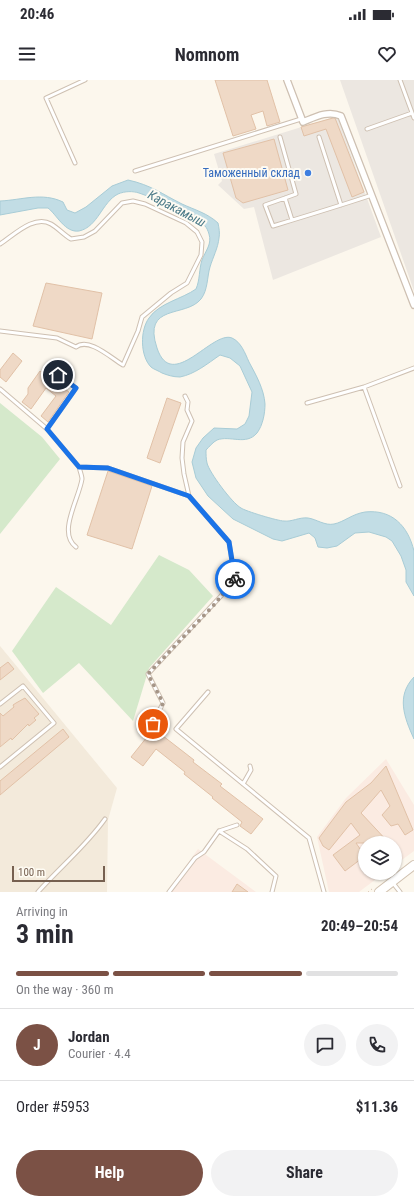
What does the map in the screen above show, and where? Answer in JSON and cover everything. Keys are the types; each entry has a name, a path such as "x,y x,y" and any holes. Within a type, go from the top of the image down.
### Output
{"main road":[{"path":"379,892 414,866"}],"street":[{"path":"287,80 303,122 321,115 334,113 341,116 414,305"}],"lane":[{"path":"75,163 46,98 85,80"},
{"path":"400,80 414,118"},
{"path":"366,129 412,112"},
{"path":"135,171 301,119"},
{"path":"280,137 296,194 266,205 273,226 372,195"},
{"path":"319,137 341,205"},
{"path":"285,198 292,220"},
{"path":"0,244 30,224 42,221 51,224 71,239 84,237 100,227 122,203 133,201 145,204 186,223 197,232 202,242 201,255 187,283 142,317 138,331 123,365 87,343 80,344 76,347 57,338 0,330"},
{"path":"307,404 364,387 414,368"},
{"path":"47,429 76,388 58,375"},
{"path":"364,387 400,486"},
{"path":"0,389 47,429 79,467 82,478 68,531 70,542 76,547"},
{"path":"148,734 163,703 148,674 235,581 229,542 189,496 182,458 183,442 192,421 187,410 188,402 185,396"},
{"path":"79,467 108,468 189,496"},
{"path":"0,704 22,686 54,723 0,767"},
{"path":"208,692 176,729 309,838 324,892"},
{"path":"243,784 251,770 250,766"},
{"path":"38,892 60,868 94,836 105,819"},
{"path":"170,892 195,858 204,852 219,831 237,825"},
{"path":"219,831 247,849 276,876 272,892"},
{"path":"392,882 400,892"}],"shaded area":[{"path":"340,80 414,80 414,291"},
{"path":"337,116 381,237 273,280 254,207 244,209 218,185 222,181 214,154"},
{"path":"0,646 117,788 108,820 107,892 0,892"},
{"path":"386,759 414,805 414,851 402,860 402,836 358,836 358,880 375,880 359,892 329,892 317,837 346,798"},
{"path":"198,849 256,892 167,892"}],"green space":[{"path":"0,403 42,437 60,459 0,534"},
{"path":"159,555 189,570 213,596 149,668 133,721 79,663 43,693 12,651 56,587 111,625"}],"water":[{"name":"Каракамыш","path":"128,180 150,187 205,214 218,223 219,232 217,249 210,267 206,288 201,299 194,305 160,318 155,324 154,334 157,348 164,360 172,364 182,363 224,338 232,338 238,342 242,348 259,382 263,393 265,408 262,423 257,433 253,437 243,440 217,440 206,450 207,463 216,480 232,500 241,508 281,521 308,518 331,524 338,523 356,514 365,512 383,513 391,516 408,534 414,551 414,596 406,582 406,570 401,556 392,541 386,537 369,532 355,533 337,546 327,548 318,547 315,538 309,533 282,541 273,539 233,519 208,496 196,478 192,462 196,448 203,438 214,428 237,429 245,424 249,416 252,392 240,366 230,358 220,355 191,374 180,377 173,376 162,373 151,367 147,362 142,343 146,323 153,313 196,289 202,260 210,241 207,229 203,224 137,192 118,194 108,203 91,225 79,231 74,231 65,226 48,208 38,208 0,215 0,201 32,197 47,197 55,199 63,202 67,210 75,213 86,207 112,186"},
{"path":"414,677 414,739 407,723 403,699 408,684"}],"building":[{"path":"215,80 267,80 280,122 267,126 263,111 251,115 256,129 233,136"},
{"path":"335,118 364,192 352,197 326,129 304,136 301,127"},
{"path":"274,139 288,190 243,203 236,198 223,153"},
{"path":"46,283 102,293 92,339 33,326"},
{"path":"13,353 22,361 6,382 0,377 0,370"},
{"path":"40,371 69,392 48,422 41,416 56,396 46,388 31,409 22,402 28,394 28,388"},
{"path":"167,398 181,403 160,463 147,458"},
{"path":"108,471 152,486 132,549 87,535"},
{"path":"8,662 14,669 0,680 0,668"},
{"path":"25,698 39,714 34,718 36,720 29,726 28,724 12,740 11,738 0,747 0,713 3,716 14,707 13,705"},
{"path":"63,729 69,737 0,795 0,781"},
{"path":"154,729 222,784 220,786 263,819 251,834 240,826 242,822 184,774 185,772 156,749 143,766 131,757 147,737 150,736"},
{"path":"386,766 413,830 405,835 398,824 391,826 382,815 390,806 381,790 361,813 382,836 359,836 360,835 351,823 329,850 323,846 319,838 346,802 371,783"},
{"path":"358,836 358,843 356,843 358,846 358,861 345,871 333,855"},
{"path":"237,884 248,892 232,892"}],"way so far":[{"path":"153,724 163,703 148,674 213,606 235,581 235,579"}],"place":[{"name":"Таможенный склад","path":"308,173"}],"route":[{"path":"58,375 76,388 47,429 79,467 108,468 189,496 229,542 235,579"}]}
